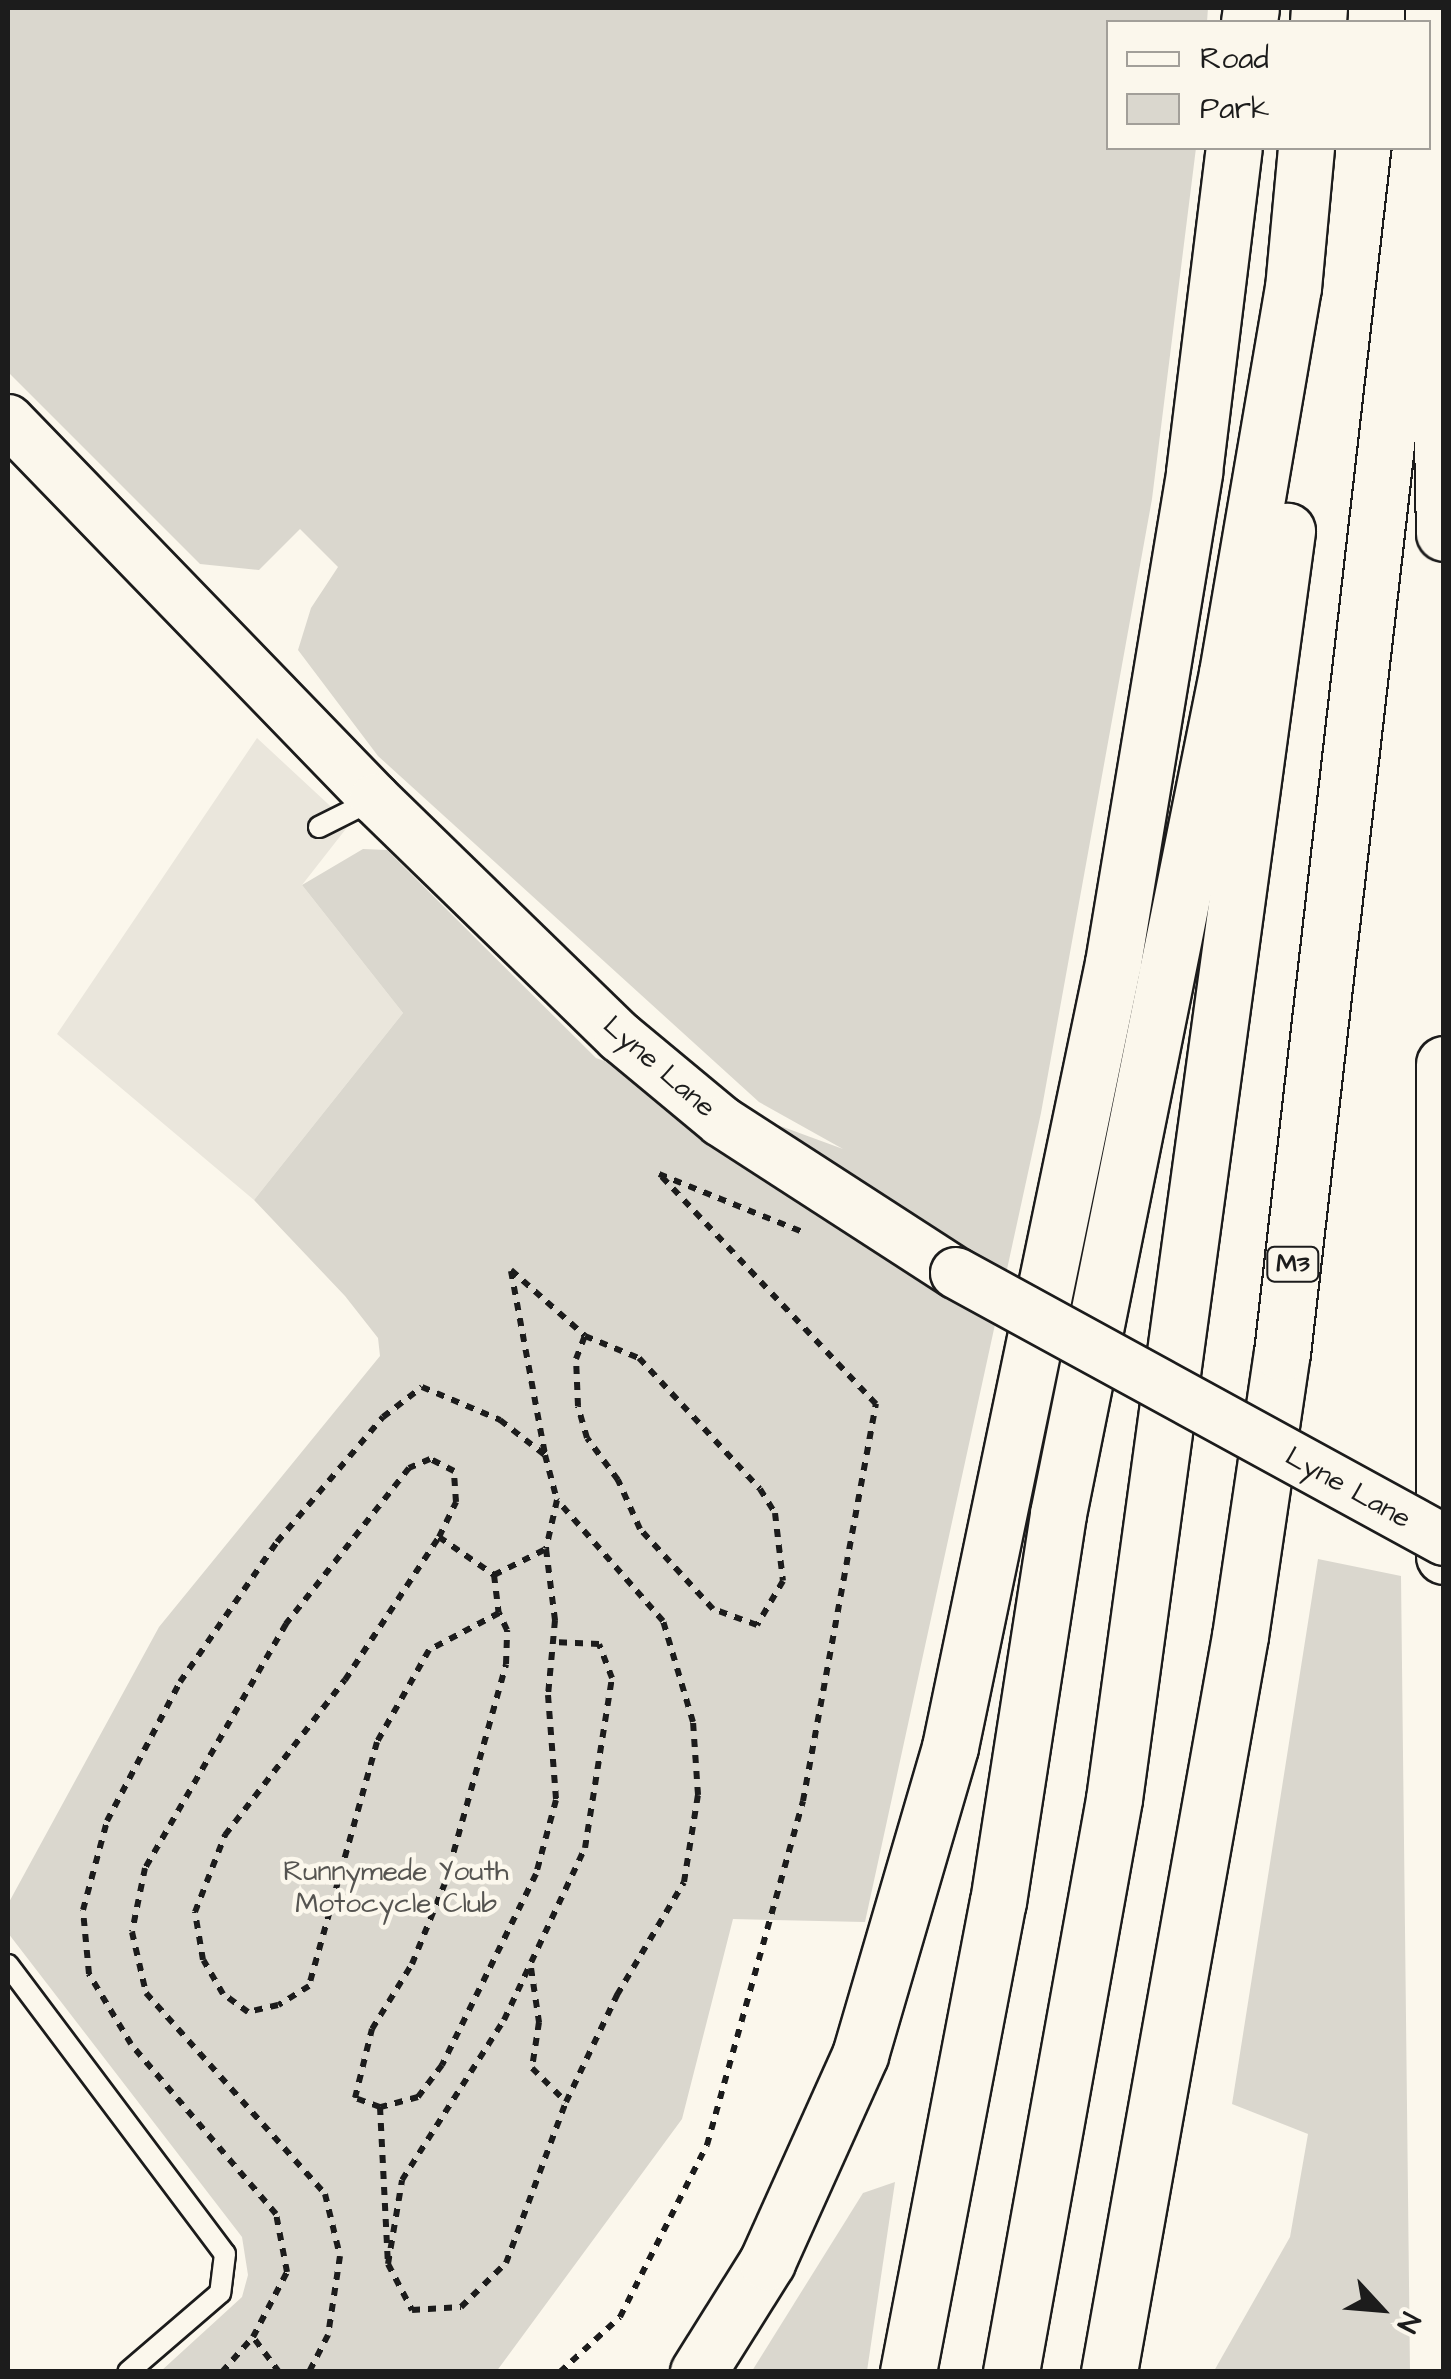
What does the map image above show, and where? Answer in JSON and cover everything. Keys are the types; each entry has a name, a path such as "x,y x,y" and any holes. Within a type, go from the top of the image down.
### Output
{"highway":[{"path":"1431,38 1444,533"},
{"path":"698,2372 767,2262 860,2055 950,1747 1113,963 1194,472 1234,150"},
{"path":"908,2372 998,1902 1058,1514 1227,674 1293,288 1306,150"},
{"name":"M3","path":"1109,2372 1237,1655 1282,1353 1420,150"},
{"path":"1011,2372 1114,1799 1248,854 1293,476 1293,288"},
{"path":"1444,1064 1444,1556"}],"street":[{"name":"Lyne Lane","path":"8,420 375,799 620,1038 721,1121 956,1273 1444,1540"}],"lane":[{"path":"319,827 375,799"},
{"path":"8,1966 225,2254 220,2293 128,2372"}],"path":[{"path":"560,2372 620,2317 708,2145 803,1802 876,1404 658,1174 812,1236"},
{"path":"380,2106 388,2264 412,2310 460,2308 506,2263 566,2102 617,1995 684,1882 698,1795 693,1722 663,1622 557,1500 511,1270 585,1336 639,1358 775,1514 783,1580 756,1625 713,1609 640,1529 587,1438 578,1406 576,1359 585,1336"},
{"path":"222,2372 254,2337 287,2272 276,2214 131,2044 89,1974 83,1910 108,1821 180,1682 277,1542 383,1417 422,1388 500,1420 545,1455"},
{"path":"309,2372 328,2334 340,2256 325,2194 146,1994 132,1932 144,1868 286,1624 408,1468 430,1460 454,1471 456,1502 438,1537 346,1680 225,1835 204,1880 195,1912 203,1960 224,1994 248,2012 278,2005 308,1986 377,1742 429,1650 499,1613"},
{"path":"438,1537 494,1575 499,1613 507,1630 506,1664 445,1883 412,1964 372,2029 356,2098 380,2106 418,2097 442,2065 536,1874 556,1800 548,1696 553,1642 546,1548 557,1500"},
{"path":"494,1575 546,1548"},
{"path":"388,2264 402,2180 504,2020 585,1848 612,1678 599,1644 553,1642"},
{"path":"530,1964 538,2022 532,2068 566,2102"},
{"path":"254,2337 275,2371"}],"shaded area":[{"path":"257,738 341,816 356,816 302,885 403,1013 254,1200 57,1034"}],"green space":[{"name":"Runnymede Youth Motocycle Club","path":"8,8 1208,8 1207,20 1106,20 1106,150 1196,150 1152,499 1041,1113 865,1922 733,1919 682,2119 496,2372 161,2371 242,2297 248,2275 242,2237 8,1933 8,1904 159,1627 380,1356 378,1338 345,1296 254,1200 403,1013 302,885 363,849 387,850 596,1058 843,1149 759,1102 378,756 298,650 311,608 338,567 300,529 259,570 200,564 8,372"},
{"path":"1318,1559 1401,1576 1410,2371 1214,2371 1290,2237 1308,2134 1232,2104"},
{"path":"895,2182 867,2371 752,2371 863,2193"}]}
